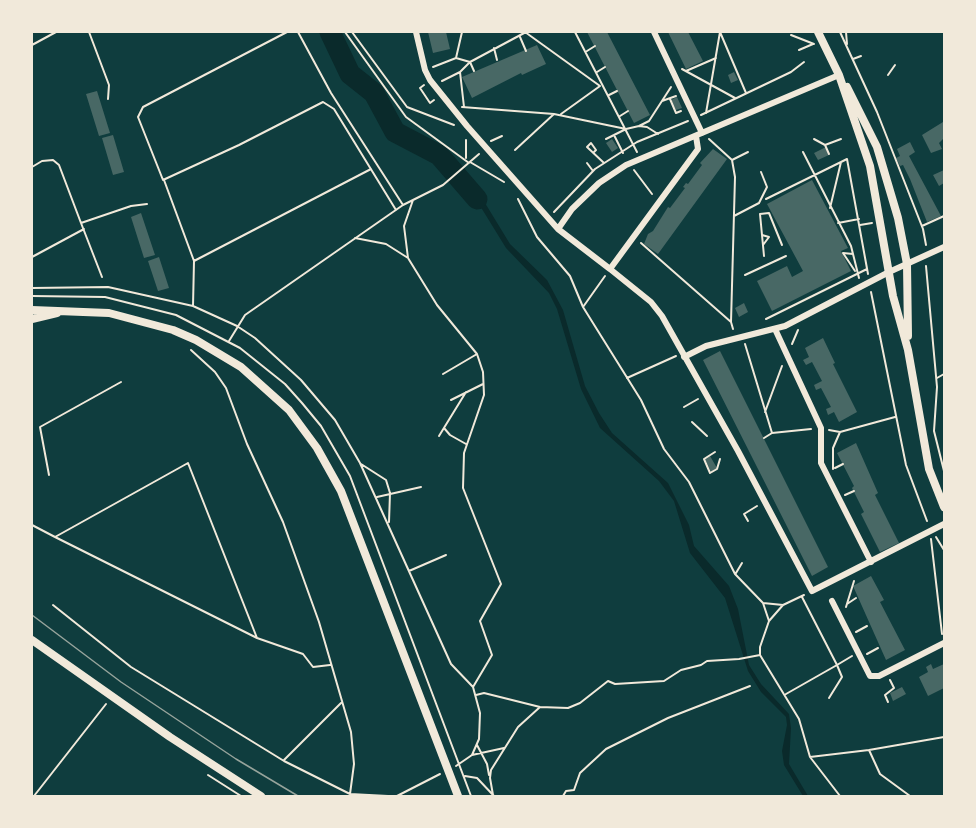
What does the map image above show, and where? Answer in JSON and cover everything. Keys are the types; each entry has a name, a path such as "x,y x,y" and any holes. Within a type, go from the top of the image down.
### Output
{"main road":[{"path":"32,310 75,310 130,317 196,340 258,381 296,419 317,447 341,491 458,796"},
{"path":"32,319 75,310"}],"street":[{"path":"416,32 425,70 467,129 558,229 651,302 706,395 812,591 945,524"},
{"path":"610,269 698,149 699,134 696,117 654,32"},
{"path":"818,32 839,75 854,98 881,158 898,218 907,264 908,350"},
{"path":"558,229 573,209 598,183 629,163 839,75"},
{"path":"839,75 870,166 889,272 908,350 929,469 945,507"},
{"path":"683,355 740,336 775,329 867,286 889,272 945,247"},
{"path":"775,329 821,428 819,455 826,473 871,562"},
{"path":"832,601 861,651 870,676 875,677 887,672 945,644"},
{"path":"32,640 170,737 261,796"}],"path":[{"path":"32,45 56,32"},
{"path":"89,32 109,85 108,99"},
{"path":"193,306 194,261 138,117 143,108 287,32"},
{"path":"298,32 331,93 403,205"},
{"path":"345,32 406,117 504,183"},
{"path":"352,32 407,106 467,129"},
{"path":"456,58 462,32"},
{"path":"435,86 460,72 470,62 525,32 601,85"},
{"path":"575,32 639,158"},
{"path":"706,112 720,32"},
{"path":"720,32 746,93"},
{"path":"833,35 840,32"},
{"path":"846,32 849,51"},
{"path":"791,35 814,44"},
{"path":"519,36 526,51"},
{"path":"799,50 818,42"},
{"path":"586,51 594,46"},
{"path":"494,48 497,60"},
{"path":"853,59 861,56"},
{"path":"425,70 456,58 470,62"},
{"path":"686,71 716,58"},
{"path":"669,61 735,98"},
{"path":"470,62 474,71"},
{"path":"535,231 593,171 604,163 634,147 638,142 790,72 804,62"},
{"path":"888,75 895,65"},
{"path":"596,72 605,67"},
{"path":"460,72 467,129 466,159"},
{"path":"606,139 649,121 677,77"},
{"path":"560,115 601,85"},
{"path":"608,96 617,91"},
{"path":"662,101 685,93"},
{"path":"670,99 676,113 684,109 677,96"},
{"path":"164,180 323,102 334,109 396,210"},
{"path":"464,107 555,114 626,129"},
{"path":"619,116 628,111"},
{"path":"515,150 555,114"},
{"path":"639,126 647,127 658,134"},
{"path":"467,129 471,139"},
{"path":"699,134 732,160 735,177 731,322"},
{"path":"614,135 623,153"},
{"path":"814,139 825,145 830,154"},
{"path":"825,145 840,139"},
{"path":"476,146 487,159"},
{"path":"229,341 245,315 403,205 452,179 481,152"},
{"path":"594,152 604,163"},
{"path":"732,160 747,152"},
{"path":"803,152 852,254 857,274"},
{"path":"766,199 847,159 867,269 867,286 906,465 917,500 931,531 945,550"},
{"path":"32,167 42,161 53,160 58,165 102,277"},
{"path":"830,207 841,162"},
{"path":"587,163 593,171"},
{"path":"629,163 658,203"},
{"path":"194,261 371,169"},
{"path":"761,172 773,195"},
{"path":"499,173 513,188 522,189"},
{"path":"734,216 759,203 767,187"},
{"path":"517,196 535,231 570,276 583,307 641,400 664,449 689,482 735,574 763,603 770,621"},
{"path":"413,200 404,226 408,258 437,305 477,354 484,383 484,395 462,464 465,500 501,584 480,621 492,655 473,687"},
{"path":"81,223 130,206 147,204"},
{"path":"764,256 760,214 769,213 782,246"},
{"path":"922,226 944,216"},
{"path":"838,223 859,219"},
{"path":"32,257 84,229"},
{"path":"762,235 769,237 763,245"},
{"path":"633,236 731,322 740,336 772,433"},
{"path":"355,238 386,244 408,258"},
{"path":"852,254 843,253 867,286"},
{"path":"745,275 786,256"},
{"path":"583,307 610,269"},
{"path":"766,319 867,269"},
{"path":"604,278 608,282"},
{"path":"32,288 108,286 193,306 237,326 255,338 301,380 335,420 360,464 377,497 451,664 473,687 481,730 472,755"},
{"path":"807,294 810,298"},
{"path":"32,296 81,295 131,302 176,315 229,341 285,384 321,426 336,450 357,494 471,796"},
{"path":"780,308 782,312"},
{"path":"189,348 222,381 247,444 283,522 319,622 354,752 350,794"},
{"path":"443,374 477,354"},
{"path":"627,378 683,355"},
{"path":"937,378 945,374"},
{"path":"49,475 40,428 122,382"},
{"path":"451,400 484,383"},
{"path":"440,436 466,392"},
{"path":"684,407 706,395"},
{"path":"692,422 707,436"},
{"path":"444,428 450,435 467,444"},
{"path":"835,468 832,448 840,432"},
{"path":"715,452 704,459 710,473 717,469 720,459"},
{"path":"55,537 188,463 257,638"},
{"path":"360,464 381,475 390,493 389,525"},
{"path":"826,473 843,464"},
{"path":"377,497 421,487"},
{"path":"748,521 744,514 765,501"},
{"path":"32,525 257,638 303,654 313,667 330,665"},
{"path":"931,531 943,633 933,639"},
{"path":"409,572 446,555"},
{"path":"735,574 742,562"},
{"path":"845,610 857,569"},
{"path":"812,591 783,605 770,621 760,647 760,655 767,669 786,694 799,719 810,757 840,796"},
{"path":"802,596 842,677 829,698"},
{"path":"847,604 856,598"},
{"path":"763,603 783,605"},
{"path":"53,605 131,667 284,761 350,794 388,796"},
{"path":"852,625 861,651 867,654 870,660"},
{"path":"856,632 867,626"},
{"path":"867,654 878,648"},
{"path":"786,694 861,651"},
{"path":"476,695 484,693 540,707 568,708 580,703 608,681 615,684 664,681 681,670 707,661 760,655"},
{"path":"887,672 894,688 885,695 888,702"},
{"path":"563,796 566,791 574,790 580,773 606,749 668,718 750,686"},
{"path":"284,761 341,703"},
{"path":"34,796 106,704"},
{"path":"489,778 518,727 540,707"},
{"path":"810,757 945,737"},
{"path":"477,745 482,753 493,796"},
{"path":"455,766 472,755 504,748"},
{"path":"869,750 880,774 910,796"},
{"path":"397,796 444,772"},
{"path":"455,774 477,778 493,796"}],"water":[{"path":"460,176 485,203 510,244 547,280 563,310 585,386 599,413 612,433 668,483 689,525 694,546 729,586 738,609 749,665 761,684 789,714 791,728 789,764 808,796 803,796 784,765 782,751 787,725 786,717 761,692 748,671 725,598 690,553 674,501 659,481 600,428 581,389 557,309 549,293 506,248 482,209 457,179"}],"building":[{"path":"428,32 446,32 450,49 433,53"},
{"path":"587,32 607,32 650,115 634,123"},
{"path":"668,32 688,32 703,61 686,69"},
{"path":"537,45 546,64 522,75 521,73 472,98 462,77"},
{"path":"734,72 738,80 731,83 728,75"},
{"path":"97,91 110,133 99,136 86,94"},
{"path":"677,97 682,108 676,110 671,100"},
{"path":"943,122 944,138 939,143 942,149 931,153 922,135"},
{"path":"113,135 124,172 113,175 102,138"},
{"path":"612,139 618,148 612,152 606,143"},
{"path":"910,142 915,152 909,156 941,216 927,222 910,179 903,165 900,166 896,158 900,156 897,149"},
{"path":"826,147 829,155 818,160 814,153"},
{"path":"713,149 727,159 658,254 644,244 648,234 653,231 668,207 670,208 685,188 683,187 686,183 688,184 702,165 700,163"},
{"path":"944,170 944,183 939,186 933,175"},
{"path":"812,180 848,248 841,251 851,271 772,311 757,281 787,266 792,277 803,271 767,204"},
{"path":"141,213 155,255 144,258 131,217"},
{"path":"159,257 169,288 158,291 148,261"},
{"path":"744,303 748,312 739,317 735,308"},
{"path":"823,338 857,412 839,422 834,412 828,415 826,409 831,407 821,388 816,390 814,385 822,381 812,362 806,365 803,360 809,357 805,348"},
{"path":"720,351 828,567 812,576 703,360"},
{"path":"856,443 878,493 875,495 899,543 880,552 861,514 864,512 852,488 854,486 837,453"},
{"path":"710,456 717,468 711,472 705,459"},
{"path":"871,576 884,600 880,602 905,650 886,660 853,586"},
{"path":"931,664 933,669 944,664 944,688 928,696 919,677 928,672 926,667"},
{"path":"902,687 906,694 893,701 890,693"}],"waterway":[{"path":"330,32 350,74 374,93 395,132 439,155 477,199"}],"tram line":[{"path":"32,615 121,682 236,759 298,796"}]}
